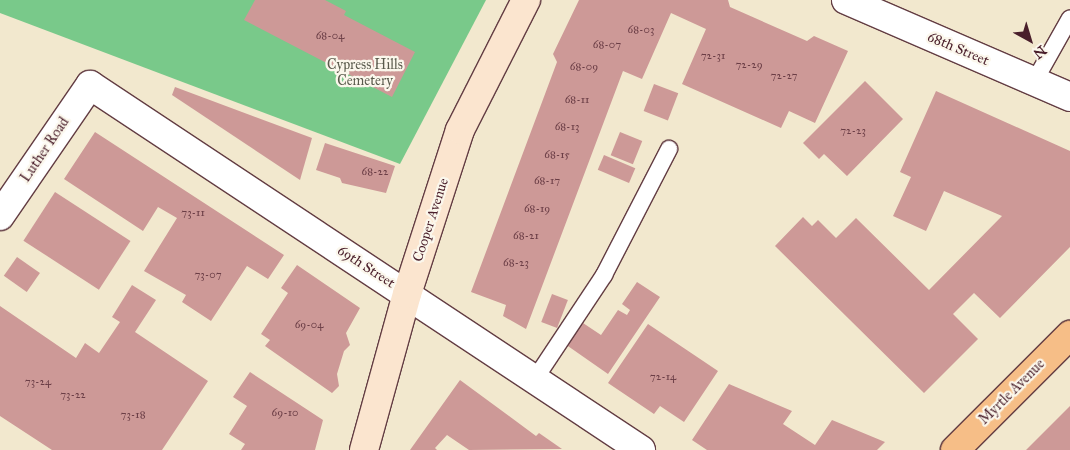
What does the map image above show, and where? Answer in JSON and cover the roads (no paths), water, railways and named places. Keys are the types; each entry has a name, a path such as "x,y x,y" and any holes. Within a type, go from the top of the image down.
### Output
{"main road":[{"name":"Cooper Avenue","path":"364,450 407,294 460,130 526,0"},
{"name":"Myrtle Avenue","path":"954,450 1070,335"}],"street":[{"name":"68th Street","path":"846,0 1034,82 1069,93"},
{"name":"69th Street","path":"90,84 641,450"},
{"name":"Luther Road","path":"0,216 90,84"}],"lane":[{"path":"1034,82 1070,18"},
{"path":"535,379 604,275 669,149"}],"park label":[{"name":"Cypress Hills Cemetery","path":"365,74"}]}
